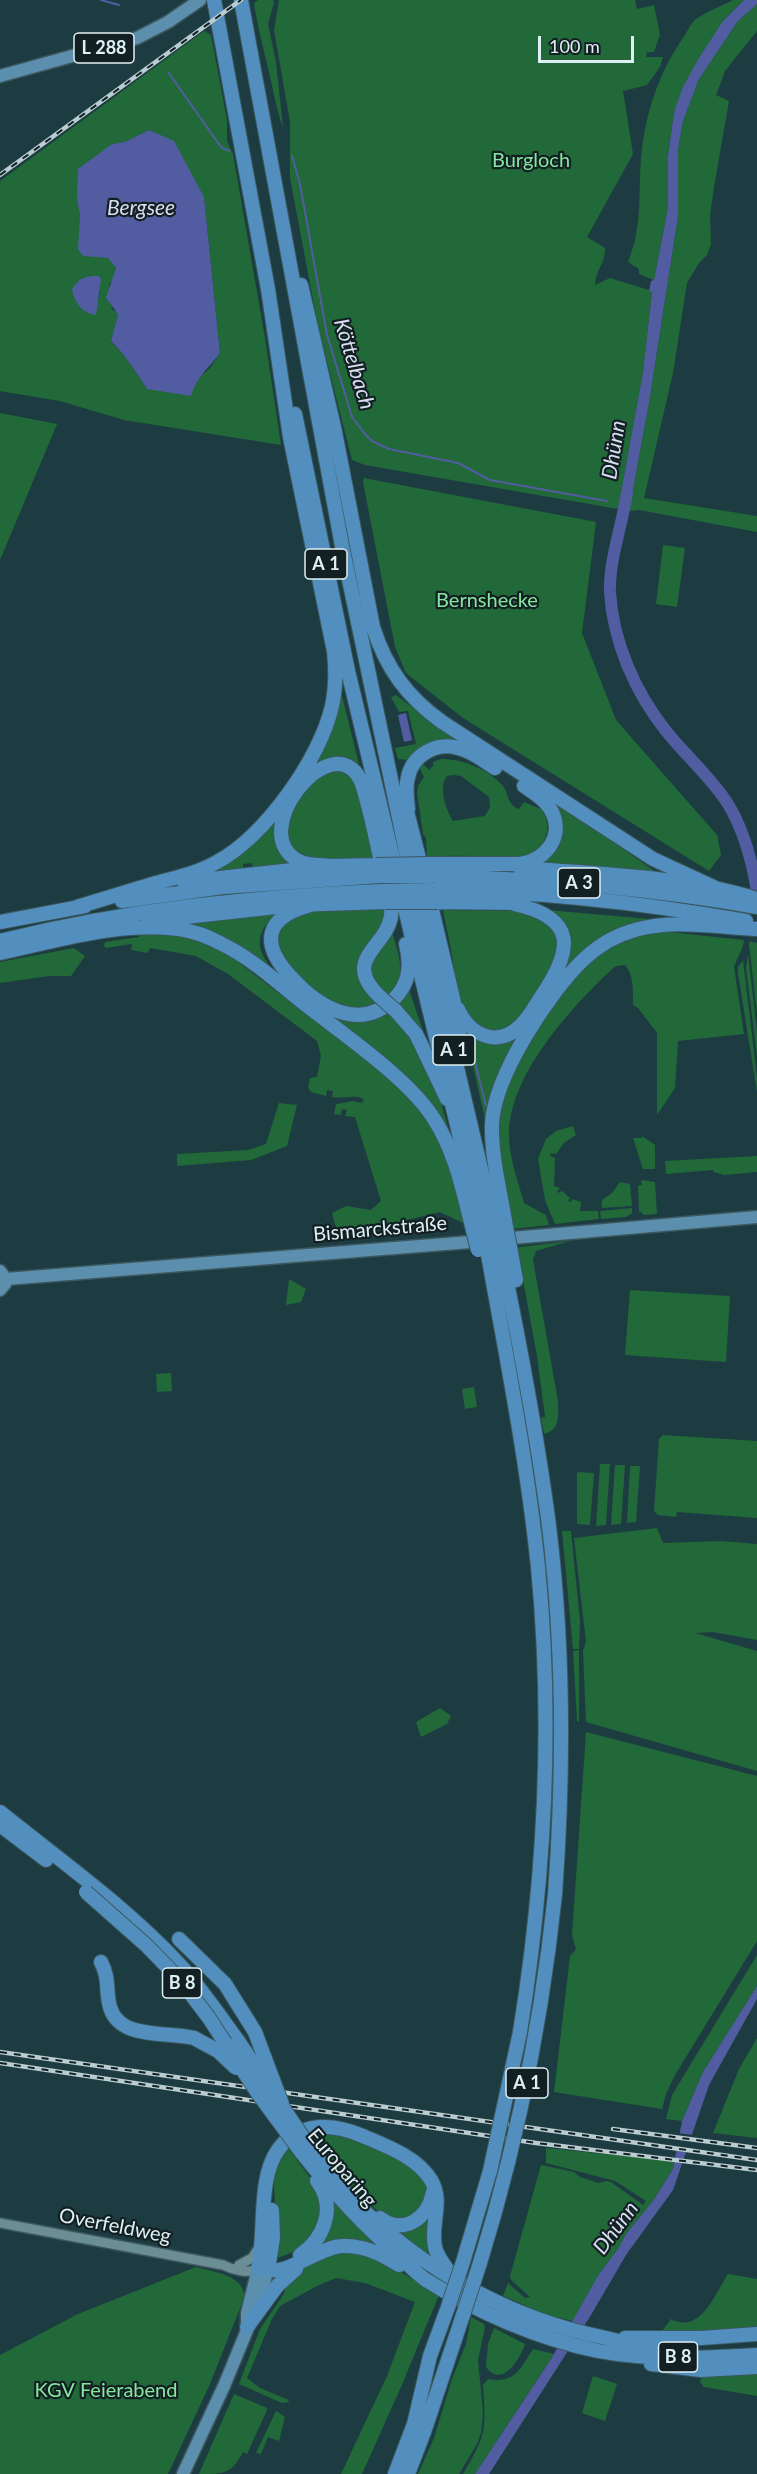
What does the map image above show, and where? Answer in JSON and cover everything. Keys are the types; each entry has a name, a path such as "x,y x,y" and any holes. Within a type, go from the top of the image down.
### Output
{"highway":[{"name":"A 1","path":"214,0 268,289 278,323 348,671 456,1113 489,1229"},
{"name":"A 1","path":"241,0 326,465 407,856 479,1155 534,1532 544,1658 546,1770 540,1877 527,1990 509,2090 476,2222 430,2356 414,2424 395,2474"},
{"path":"275,181 284,206 334,427 371,616 382,652 392,672 420,705 465,738 653,859 722,893"},
{"path":"268,289 284,403 333,651 348,698 409,957 407,978 391,1002 378,1011 362,1015 334,1011 302,989 277,962 271,944 272,933 278,921 288,912 311,905"},
{"path":"124,896 211,865 237,849 268,820 303,769 325,730 334,689 333,651"},
{"path":"372,686 382,706 453,998 478,1125 479,1155"},
{"path":"124,896 378,871 523,864 539,858 552,845 555,836 555,822 551,809 543,800 460,748 445,746 421,755 408,776 409,814"},
{"path":"378,871 308,864 294,858 284,845 280,829 286,810 308,777 323,766 338,764 355,772 361,782 391,908 389,923 384,934 370,950 365,962 367,980 416,1034 446,1098 456,1113"},
{"path":"492,865 593,873 757,899"},
{"path":"0,922 200,880 329,866"},
{"name":"A 3","path":"430,870 659,891 722,893 757,907"},
{"name":"A 3","path":"0,941 116,925 221,902 437,896 485,890 656,906 729,923 757,923"},
{"path":"0,953 71,931 97,932 116,925 384,896"},
{"path":"437,896 514,904 541,911 558,926 562,936 564,950 555,977 520,1026 501,1037 485,1036 473,1031 463,1019 453,998"},
{"path":"514,904 574,897"},
{"path":"493,1249 489,1229 495,1102 511,1062 551,1000 584,960 607,942 640,928 669,924 729,923 757,929"},
{"path":"116,925 180,929 222,944 254,964 389,1072 419,1100 434,1118 489,1229"},
{"name":"A 1","path":"408,2474 491,2227 523,2104 545,1978 556,1885 562,1749 559,1649 549,1527 530,1399 525,1334 493,1249"},
{"name":"Europaring","path":"0,1812 154,1940 184,1971 238,2041 282,2104 306,2151 334,2193 368,2230 425,2278 487,2312 587,2341 611,2339 645,2348 679,2349 757,2345"},
{"name":"Europaring","path":"0,1825 89,1888 147,1946 181,1982 231,2049 258,2092 306,2151 398,2242 454,2279 525,2315 551,2331"},
{"path":"179,1939 225,1984 255,2032 282,2104"},
{"path":"101,1962 109,1985"},
{"path":"116,1965 109,1985 108,2000 114,2015 126,2027 136,2031 183,2035 204,2042 224,2055 258,2092"},
{"path":"263,2269 262,2241 266,2182 269,2172 280,2147 291,2136 312,2127 324,2126 358,2134 385,2145 417,2164 433,2183 437,2194 435,2250 454,2279"},
{"path":"263,2269 289,2260 308,2250 316,2242 325,2226 327,2210 324,2192 309,2170 306,2151"},
{"path":"263,2269 273,2238 269,2172"},
{"path":"354,2200 369,2208 386,2222 405,2225 415,2223 430,2205 433,2183"},
{"path":"263,2269 276,2272 333,2247 360,2247 384,2256 425,2278"},
{"path":"247,2327 277,2286 312,2256"},
{"path":"611,2339 701,2338 757,2334"},
{"name":"Europaring","path":"587,2341 600,2351 660,2357 713,2358 757,2355"},
{"path":"600,2351 644,2362 701,2370 757,2367"}],"main road":[{"name":"L 288","path":"0,76 137,38 168,22 200,0"},
{"name":"Bismarckstraße","path":"2,1280 757,1217"},
{"path":"247,2327 253,2292 263,2269"},
{"path":"183,2474 214,2409 260,2301 263,2269"}],"street":[{"name":"Overfeldweg","path":"0,2223 239,2268 254,2266 263,2269"},
{"path":"253,2292 249,2280 239,2268 252,2258 262,2241"}],"green space":[{"path":"258,0 273,0 274,3 268,24 276,62 283,128 257,19 254,3"},
{"name":"Burgloch","path":"279,0 635,0 637,9 654,5 660,35 654,52 647,52 646,57 663,57 660,67 647,85 623,91 633,154 587,237 605,248 595,285 610,278 652,291 643,373 618,509 365,465 352,460 318,326 290,178 290,122 274,30"},
{"path":"733,0 744,0 723,21 674,112 668,156 668,208 654,280 639,274 639,269 628,262 638,223 641,158 649,111 666,66 692,23"},
{"path":"757,4 757,31 725,71 716,95 729,101 710,216 711,244 707,255 699,263 687,283 673,373 644,498 757,516 757,532 639,510 629,511 649,403 678,216 678,150 683,121 699,79 738,21"},
{"path":"204,31 211,35 227,120 227,141 233,154 265,338 281,445 124,420 60,401 0,391 0,181","holes":["150,130 204,197 220,353 210,368 195,381 147,389 111,342 118,313 112,309 109,285 116,268 80,217 77,197 112,144 125,142","76,281 100,291 95,315"]},
{"path":"0,413 57,424 0,560"},
{"name":"Bernshecke","path":"364,478 596,522 582,633 616,720 717,835 721,855 709,871 463,718 406,673 395,647"},
{"path":"663,545 685,548 677,607 656,604"},
{"path":"339,684 360,768 336,761 284,808 290,865 253,868 252,863 243,864 243,869 210,873 303,775"},
{"path":"396,695 459,743 411,760 398,759 395,748 416,744 408,711 399,712 391,697"},
{"path":"449,759 475,766 503,786 510,802 515,807 519,809 524,802 541,809 546,817 547,826 544,841 533,853 516,860 469,856 427,857 426,838 423,834 417,792 424,777 419,767 423,764 429,770 433,762","holes":["447,776 461,776 489,797 490,807 485,816 453,821 446,805 443,786"]},
{"path":"328,770 341,771 354,781 376,860 313,858 301,854 289,841 285,830 288,813 304,792"},
{"path":"552,800 659,874 539,862 554,846 560,834 560,820"},
{"path":"388,908 384,921 360,963 360,974 365,986 377,1000 383,994 375,985 369,969 374,954 392,932 399,959 400,976 392,991 384,998 363,1008 344,1007 312,990 284,966 274,944 275,934 288,919 308,910"},
{"path":"443,910 530,911 557,932 556,965 515,1025 490,1033 466,1018 454,979 453,960"},
{"path":"547,910 661,920 641,923 562,975 568,957"},
{"path":"277,913 266,925 261,937 260,948 264,958 281,977 327,1011 355,1021 409,990 432,1057 407,1028 438,1093 451,1137 440,1119 240,951 178,923"},
{"path":"150,932 190,938 230,956 380,1071 418,1105 445,1149 465,1224 440,1212 395,1223 337,1231 332,1213 346,1206 371,1210 381,1201 355,1117 345,1116 347,1110 342,1109 341,1115 334,1114 336,1104 353,1101 362,1103 364,1099 332,1097 333,1091 327,1090 326,1096 311,1092 308,1087 310,1078 317,1077 321,1056 317,1041 228,974 196,956 150,948 148,953 131,950 132,944 106,948 104,946 105,942 139,937 140,933"},
{"path":"650,932 744,940 734,967 744,1034 678,1041 675,1088 657,1115 657,1033 638,1008 633,1005 633,989 628,969 625,965 616,966 611,970 561,1024 530,1067 519,1089 512,1112 509,1135 512,1161 524,1203 546,1215 549,1225 511,1229 498,1134 501,1102 516,1063 557,999 588,963 614,945"},
{"path":"750,941 757,943 757,1014 749,944"},
{"path":"74,948 85,956 71,976 49,976 0,983 0,962"},
{"path":"748,954 757,1031 757,1056 746,968"},
{"path":"743,960 757,1092 738,973 738,967"},
{"path":"467,1030 521,1034 498,1076 486,1123 466,1035"},
{"path":"279,1103 297,1105 287,1146 251,1160 177,1166 177,1154 248,1150 266,1144"},
{"path":"573,1126 576,1135 564,1143 556,1154 551,1153 550,1156 555,1158 554,1186 560,1188 558,1193 562,1191 570,1198 568,1201 571,1202 572,1199 581,1202 580,1211 598,1211 599,1219 555,1224 545,1200 538,1159 546,1139 556,1131"},
{"path":"642,1136 655,1145 655,1169 643,1169 633,1138 642,1138"},
{"path":"757,1156 757,1172 724,1175 713,1170 666,1174 665,1161"},
{"path":"641,1180 655,1182 657,1214 644,1215 639,1211 638,1186 642,1185"},
{"path":"620,1182 630,1184 632,1206 602,1208 602,1200 612,1193"},
{"path":"632,1208 632,1213 626,1217 601,1219 600,1211"},
{"path":"570,1241 536,1251 533,1260 558,1401 556,1425 544,1434 541,1418 545,1417 537,1356 520,1264 513,1248"},
{"path":"289,1279 306,1289 301,1302 286,1305"},
{"path":"630,1290 730,1296 726,1362 625,1355"},
{"path":"171,1373 172,1391 157,1392 156,1374"},
{"path":"474,1387 477,1407 465,1409 462,1389"},
{"path":"663,1435 757,1441 757,1518 677,1512 676,1517 658,1515 654,1511 659,1439"},
{"path":"600,1464 610,1464 606,1525 596,1526"},
{"path":"615,1465 625,1465 621,1524 611,1525"},
{"path":"630,1466 640,1466 636,1522 627,1523"},
{"path":"577,1472 594,1473 590,1525 577,1524"},
{"path":"657,1528 663,1543 721,1541 757,1544 757,1640 713,1632 695,1633 757,1651 757,1771 586,1722 583,1651 586,1642 574,1538"},
{"path":"562,1531 571,1531 580,1621 579,1649 573,1649"},
{"path":"579,1650 579,1722 577,1721 573,1651"},
{"path":"440,1708 451,1716 447,1724 421,1737 416,1722"},
{"path":"586,1732 757,1776 757,1941 675,2075 662,2109 554,2092 570,1956 576,1949 572,1935"},
{"path":"757,1955 757,1986 703,2072 682,2121 666,2119 672,2095"},
{"path":"757,2038 757,2138 713,2133 739,2069"},
{"path":"325,2132 361,2142 417,2172 426,2186 425,2204 407,2220 383,2216 355,2190 313,2133"},
{"path":"288,2148 314,2183 321,2197 322,2220 301,2249 275,2259 274,2181 276,2170"},
{"path":"546,2148 674,2161 673,2169 653,2201 626,2234 599,2274 573,2321 547,2315 503,2296 508,2283 525,2298 530,2297 511,2280 510,2276 541,2165 574,2172 580,2177 599,2183 611,2182 643,2205 646,2201 615,2181 546,2163"},
{"path":"328,2194 381,2246 349,2241 318,2248"},
{"path":"430,2212 440,2264 394,2232"},
{"path":"339,2251 372,2255 439,2295 362,2474 341,2474 387,2376 415,2302 365,2283 336,2278 319,2285 280,2306 272,2319 247,2378 260,2388 289,2400 288,2402 282,2403 239,2384 260,2329 285,2292 283,2285 304,2267"},
{"name":"KGV Feierabend","path":"196,2267 234,2279 240,2284 244,2298 210,2384 168,2474 0,2474 0,2355 78,2314"},
{"path":"728,2274 757,2279 757,2329 659,2335 671,2319 690,2322 706,2310"},
{"path":"471,2317 484,2324 485,2328 478,2360 483,2412 481,2433 459,2474 418,2474 434,2438 452,2379 466,2344"},
{"path":"494,2328 525,2344 515,2364 498,2375 486,2367 488,2344"},
{"path":"533,2349 554,2354 475,2474 463,2474 481,2440 485,2412 483,2385 488,2379 511,2377"},
{"path":"757,2371 757,2396 704,2387 700,2382 701,2377"},
{"path":"593,2376 617,2384 605,2421 582,2413"},
{"path":"234,2394 267,2410 247,2454 243,2452 231,2469 215,2474 199,2474"},
{"path":"276,2411 285,2417 279,2441 268,2437 261,2454 256,2453"}],"water":[{"path":"744,0 757,0 757,4 738,21 699,79 683,121 678,150 678,216 649,403 629,511 618,509 643,372 652,292 649,291 651,281 654,280 668,208 668,156 674,112 683,87 699,58 723,21"},
{"name":"Bergsee","path":"149,130 174,141 204,197 220,353 199,378 191,396 147,389 111,341 118,314 106,298 116,268 108,258 83,256 78,249 80,217 77,197 78,169 112,144 125,142"},
{"path":"99,276 101,279 96,315 80,307 72,290 82,278"},
{"path":"406,713 412,740 404,742 398,715"},
{"path":"757,1986 757,1999 709,2085 673,2190 626,2255 591,2315 489,2474 475,2474 551,2359 599,2274 626,2234 653,2201 673,2169 682,2121 703,2072"}],"pier":[{"path":"677,2133 694,2135 689,2151 673,2149"}],"waterway":[{"name":"Köttelbach","path":"101,0 119,5"},
{"name":"Köttelbach","path":"168,72 221,147 229,151"},
{"name":"Köttelbach","path":"292,156 300,184 327,335 352,417 365,434 372,441 389,449 458,463 490,480 607,501"},
{"name":"Dhünn","path":"627,493 610,580 612,611 621,648 635,683 655,716 714,785 734,814 747,846 757,891"},
{"path":"468,1034 486,1106"}],"railway":[{"path":"0,175 241,0"},
{"path":"0,2052 757,2160"},
{"path":"0,2063 536,2143 757,2170"},
{"path":"613,2129 757,2148"}]}
